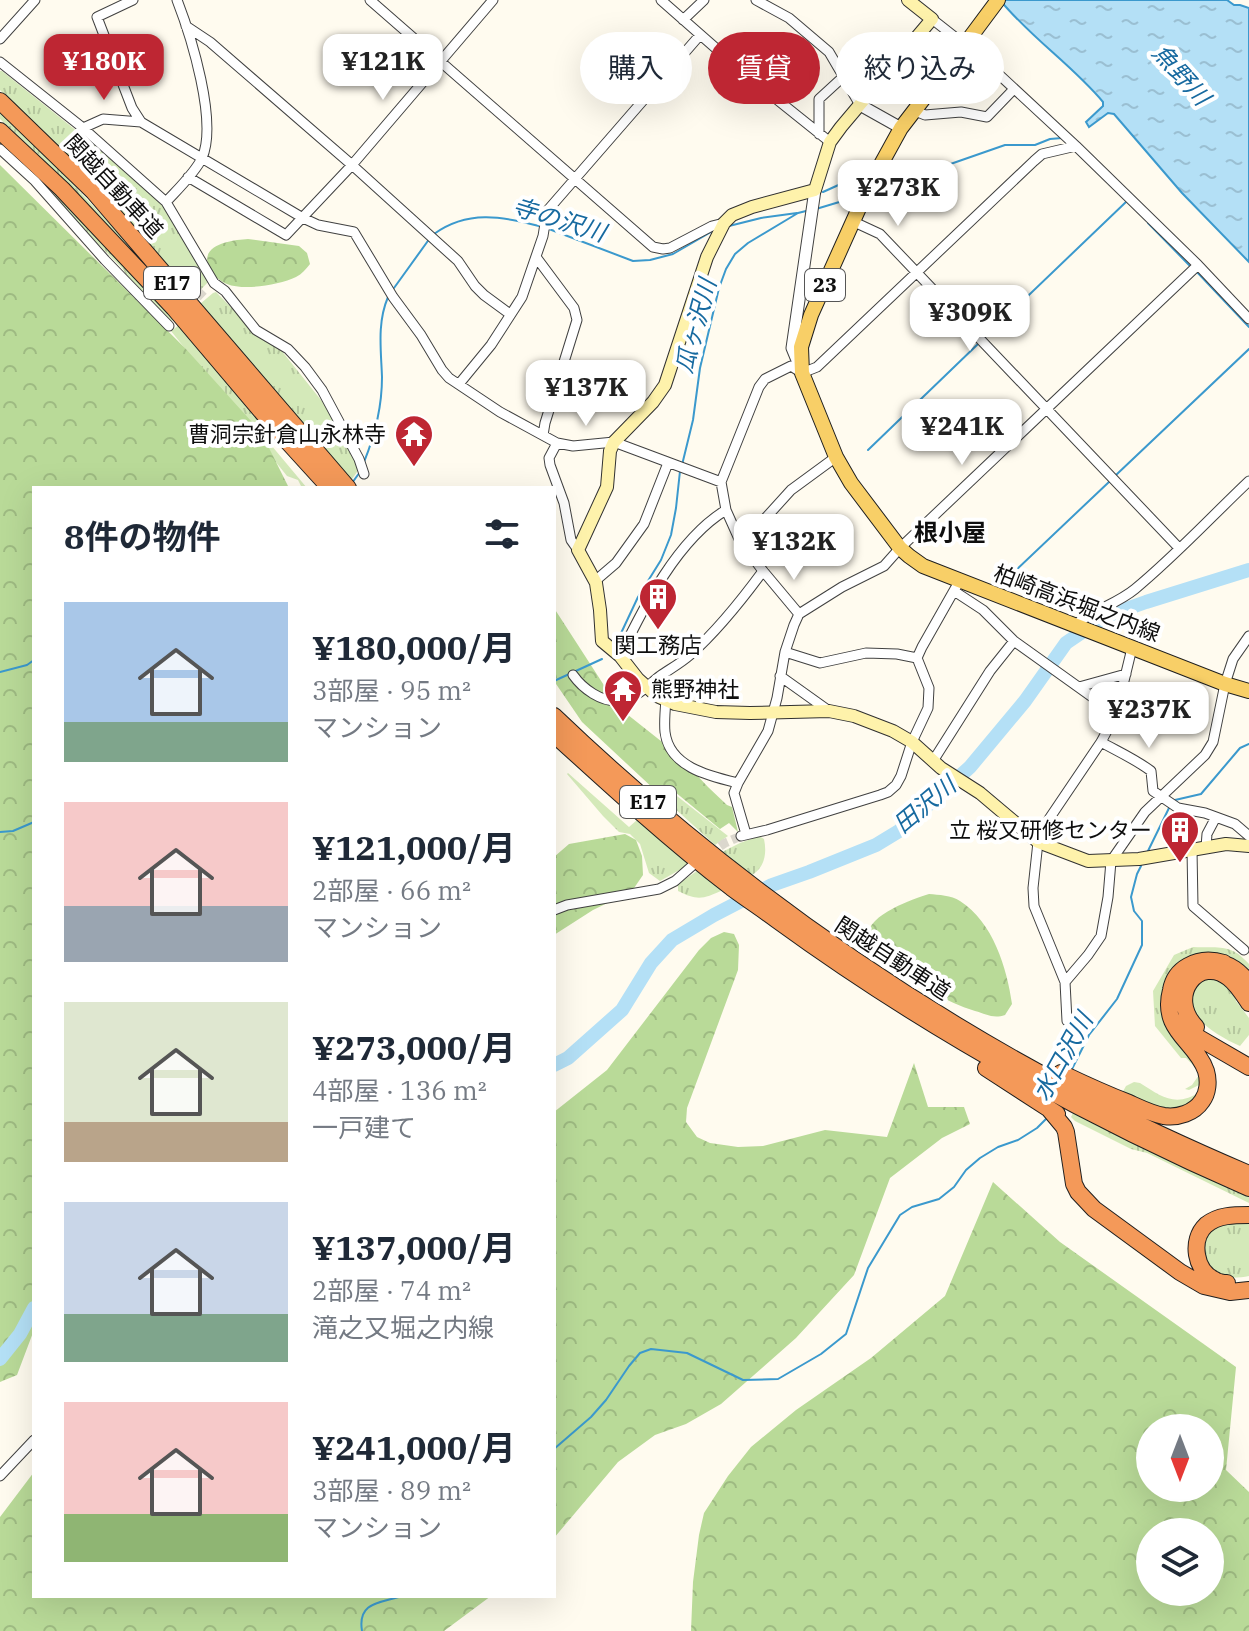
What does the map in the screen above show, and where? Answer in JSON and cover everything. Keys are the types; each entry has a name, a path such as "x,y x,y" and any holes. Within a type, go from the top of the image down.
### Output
{"highway":[{"name":"関越自動車道","path":"0,101 93,191 297,431 329,480"},
{"name":"関越自動車道","path":"0,131 62,189 174,308 279,432 329,480"},
{"name":"関越自動車道","path":"556,718 694,840 741,886"},
{"name":"関越自動車道","path":"556,736 641,813 782,916 975,1037 1005,1045 1040,1081"},
{"name":"関越自動車道","path":"782,916 809,944 898,1004 1040,1081 1077,1108 1249,1188"},
{"path":"1040,1081 1049,1109 1077,1108 1162,1116 1187,1114 1197,1107 1206,1094 1207,1073 1173,1023 1169,1004 1174,980 1188,966 1207,960 1224,963 1249,983"},
{"path":"1224,963 1199,966 1182,980 1176,994 1177,1015 1185,1027 1199,1038 1249,1067"},
{"path":"1244,1056 1213,1039 1191,1022 1183,1003 1186,988 1193,978 1213,971 1227,976 1249,1003"},
{"path":"1040,1081 1077,1108"},
{"name":"関越自動車道","path":"1077,1108 1144,1127 1249,1174"},
{"path":"1077,1108 1068,1139 1070,1169 1078,1192 1094,1209 1193,1281 1222,1291 1249,1290"},
{"path":"1249,1215 1225,1216 1209,1223 1201,1231 1197,1250 1201,1268 1214,1280 1231,1284 1249,1283"}],"main road":[{"path":"908,0 932,19 921,32"},
{"name":"柏崎高浜堀之内線","path":"998,0 901,128 865,194 811,315 801,347 802,373 836,457 851,483 900,548 923,566 957,586 1078,626 1249,691"},
{"path":"860,105 830,142 815,190 752,207 732,215 724,223 707,257 665,385 614,442 610,451 607,487 578,550 595,581 602,641 657,696 675,704 716,712 829,711 854,716 893,731 975,790 1038,842 1088,861 1111,861 1226,844 1249,846"}],"street":[{"path":"0,39 35,0"},
{"path":"133,0 97,17 132,108 141,122"},
{"path":"166,202 202,158 207,133 206,104 177,0"},
{"path":"370,0 653,247 670,248 724,223"},
{"path":"188,177 286,235 352,165 493,0"},
{"path":"661,0 830,142"},
{"path":"683,20 704,0"},
{"path":"756,0 778,6 829,52 836,64"},
{"path":"932,19 979,56 1076,146 1249,319"},
{"path":"186,26 210,42 352,165 458,261 475,286 510,314"},
{"path":"459,384 491,345 522,297 543,236 547,211 700,35"},
{"path":"0,62 83,128 166,202 209,286 225,291 256,330 288,349 305,367 322,390 362,469"},
{"path":"819,134 819,99 836,83"},
{"path":"915,111 925,115 961,112 987,117 1013,90"},
{"path":"860,105 901,128"},
{"path":"83,128 103,119 141,122 303,218 329,228 354,232 442,370 500,412 557,443 573,446 614,442 721,482"},
{"path":"802,373 817,367 1042,154 1076,146"},
{"path":"0,149 35,181 169,326"},
{"path":"802,373 792,348 815,190"},
{"path":"852,221 880,234 1179,548"},
{"path":"536,257 574,308 577,320 543,435"},
{"path":"1116,714 1014,641 957,586 917,658 929,688 928,708 896,785 888,792 743,835 734,793 768,731 785,652 799,614 884,566 1198,265"},
{"path":"799,614 739,539 726,510 721,482 759,387 765,379 791,366 802,373"},
{"path":"557,443 549,458 550,465 564,503 571,540 578,550"},
{"path":"739,539 762,522 791,490 836,457"},
{"path":"595,581 616,563 644,524 668,463"},
{"path":"1078,626 1088,615 1132,591 1249,481"},
{"path":"620,656 644,607 687,543 726,510"},
{"path":"573,675 583,688 604,699 621,701 649,687 711,634 763,571"},
{"path":"1065,982 1101,936 1111,861 1145,812 1205,755 1213,742 1233,659 1249,636"},
{"path":"937,764 990,671 1014,641"},
{"path":"1067,1021 1065,982 1034,906 1038,842 1049,819 1101,742 1116,714 1132,648"},
{"path":"785,652 820,663 866,653 917,658"},
{"path":"1079,687 1126,674"},
{"path":"780,676 829,711"},
{"path":"666,700 665,734 677,759 687,766 738,783"},
{"path":"1101,742 1151,771 1153,791 1160,797 1178,808 1205,813 1235,824 1249,836"},
{"path":"1206,847 1207,834 1216,817"},
{"path":"1192,850 1193,906 1247,952"},
{"path":"556,909 659,889 675,881 692,866"},
{"path":"0,1476 32,1442"}],"green space":[{"path":"0,71 83,136 164,207 209,281 194,297 55,144 0,90"},
{"path":"0,111 94,206 182,307 94,210 0,119"},
{"path":"0,139 75,211 174,319 169,323 130,282 123,269 0,148"},
{"path":"0,165 185,348 261,432 288,486 32,486 32,1335 17,1375 0,1382"},
{"path":"248,239 299,246 307,253 310,264 296,277 271,285 243,287 221,281 209,267 209,253 219,245"},
{"path":"216,292 263,340 281,350 325,405 345,435 359,469 350,482 200,304"},
{"path":"179,325 267,428 261,433 305,486 287,476 171,331"},
{"path":"556,611 618,707 676,753 732,807 738,832 729,823 720,829 669,787 656,791 582,722 556,684"},
{"path":"568,773 629,827 637,820 690,864 660,881 649,873 640,844 630,834 619,832"},
{"path":"668,789 728,836 715,845 660,795"},
{"path":"625,834 636,840 642,856 643,875 632,891 593,910 556,934 556,855 569,844"},
{"path":"759,836 764,839 765,854 760,868 752,875 722,852 740,843"},
{"path":"697,871 723,890 700,898 678,891 678,884"},
{"path":"929,894 949,896 960,901 972,910 990,933 1010,990 1012,1004 1005,1015 990,1016 943,998 875,951 868,939 873,923 901,904"},
{"path":"724,932 734,934 739,945 738,970 687,1108 686,1122 697,1137 710,1143 738,1147 763,1146 825,1130 887,1137 914,1063 928,1107 964,1107 970,1124 942,1138 890,1178 854,1275 796,1338 721,1404 686,1424 655,1435 618,1462 556,1536 556,1110 607,1070 711,938"},
{"path":"1193,947 1230,950 1249,964 1249,969 1236,960 1214,954 1195,961 1165,985 1199,1067 1201,1084 1189,1090 1185,1089 1199,1075 1198,1070 1186,1058 1181,1058 1155,1026 1153,991 1174,955"},
{"path":"1203,979 1220,979 1233,992 1249,1018 1249,1035 1240,1046 1208,1028 1193,1010 1191,1000 1194,990"},
{"path":"1134,1082 1169,1099 1184,1099 1201,1091 1194,1103 1171,1111 1121,1095 1126,1086"},
{"path":"1074,1111 1249,1195 1249,1203 1075,1121 1071,1117"},
{"path":"993,1182 1060,1242 1236,1367 1226,1470 1249,1492 1249,1631 691,1631 693,1582 704,1513 728,1476 751,1447 796,1410 871,1358 945,1296"},
{"path":"1249,1221 1249,1276 1230,1278 1215,1274 1204,1260 1203,1247 1207,1235 1221,1224"},
{"path":"32,1475 32,1598 488,1598 444,1631 0,1631 0,1517"}],"water":[{"name":"魚野川","path":"1000,0 1227,0 1249,8 1249,262 1182,193 1114,114 1108,113 1089,127 1086,122 1103,106 1103,102"}],"waterway":[{"name":"瓜ヶ沢川","path":"873,191 1005,145 1035,145 1062,138"},
{"path":"885,173 919,167 926,171"},
{"path":"823,192 854,178 865,179"},
{"name":"瓜ヶ沢川","path":"816,209 856,197"},
{"path":"984,338 1127,201"},
{"name":"瓜ヶ沢川","path":"682,465 693,420 700,368 726,269 735,254 748,243 806,211"},
{"name":"寺の沢川","path":"729,226 797,213"},
{"name":"寺の沢川","path":"434,234 459,221 485,217 539,226"},
{"path":"1148,223 1191,267"},
{"name":"寺の沢川","path":"549,229 633,261 673,254 711,232"},
{"name":"寺の沢川","path":"394,288 430,238"},
{"path":"1196,271 1249,327"},
{"name":"寺の沢川","path":"364,462 379,410 382,388 381,326 388,297"},
{"path":"868,450 979,343"},
{"path":"1116,475 1249,349"},
{"name":"瓜ヶ沢川","path":"615,646 671,535 680,471"},
{"name":"寺の沢川","path":"352,483 360,472"},
{"path":"997,588 1110,481"},
{"name":"田沢川","path":"556,1064 568,1058 622,1010 651,963 672,940 772,885 876,845 899,831 970,767 1025,701 1066,643 1112,614 1249,570"},
{"name":"瓜ヶ沢川","path":"556,680 602,659"},
{"path":"0,672 32,661"},
{"name":"水口沢川","path":"1175,800 1201,794 1240,748 1249,744"},
{"name":"水口沢川","path":"1147,853 1169,808"},
{"path":"0,832 13,831 32,823"},
{"name":"水口沢川","path":"1071,1071 1089,1035 1117,999 1142,945 1142,921 1134,911 1131,897 1141,866"},
{"name":"水口沢川","path":"556,1447 591,1417 640,1353 651,1349 687,1353 743,1380 778,1379 821,1354 846,1334 868,1268 900,1215 912,1207 939,1199 980,1158 1018,1140 1046,1119"},
{"name":"田沢川","path":"0,1359 20,1334 32,1312"},
{"name":"水口沢川","path":"362,1631 361,1621 367,1609 394,1598"}],"tunnel":[{"path":"188,307 205,289"},
{"path":"709,854 741,836"}],"place":[{"name":"曹洞宗針倉山永林寺","path":"414,468"},
{"name":"関工務店","path":"658,631"},
{"name":"熊野神社","path":"623,723"},
{"name":"立 桜又研修センター","path":"1180,864"}],"district":[{"name":"根小屋","path":"950,533"}]}
